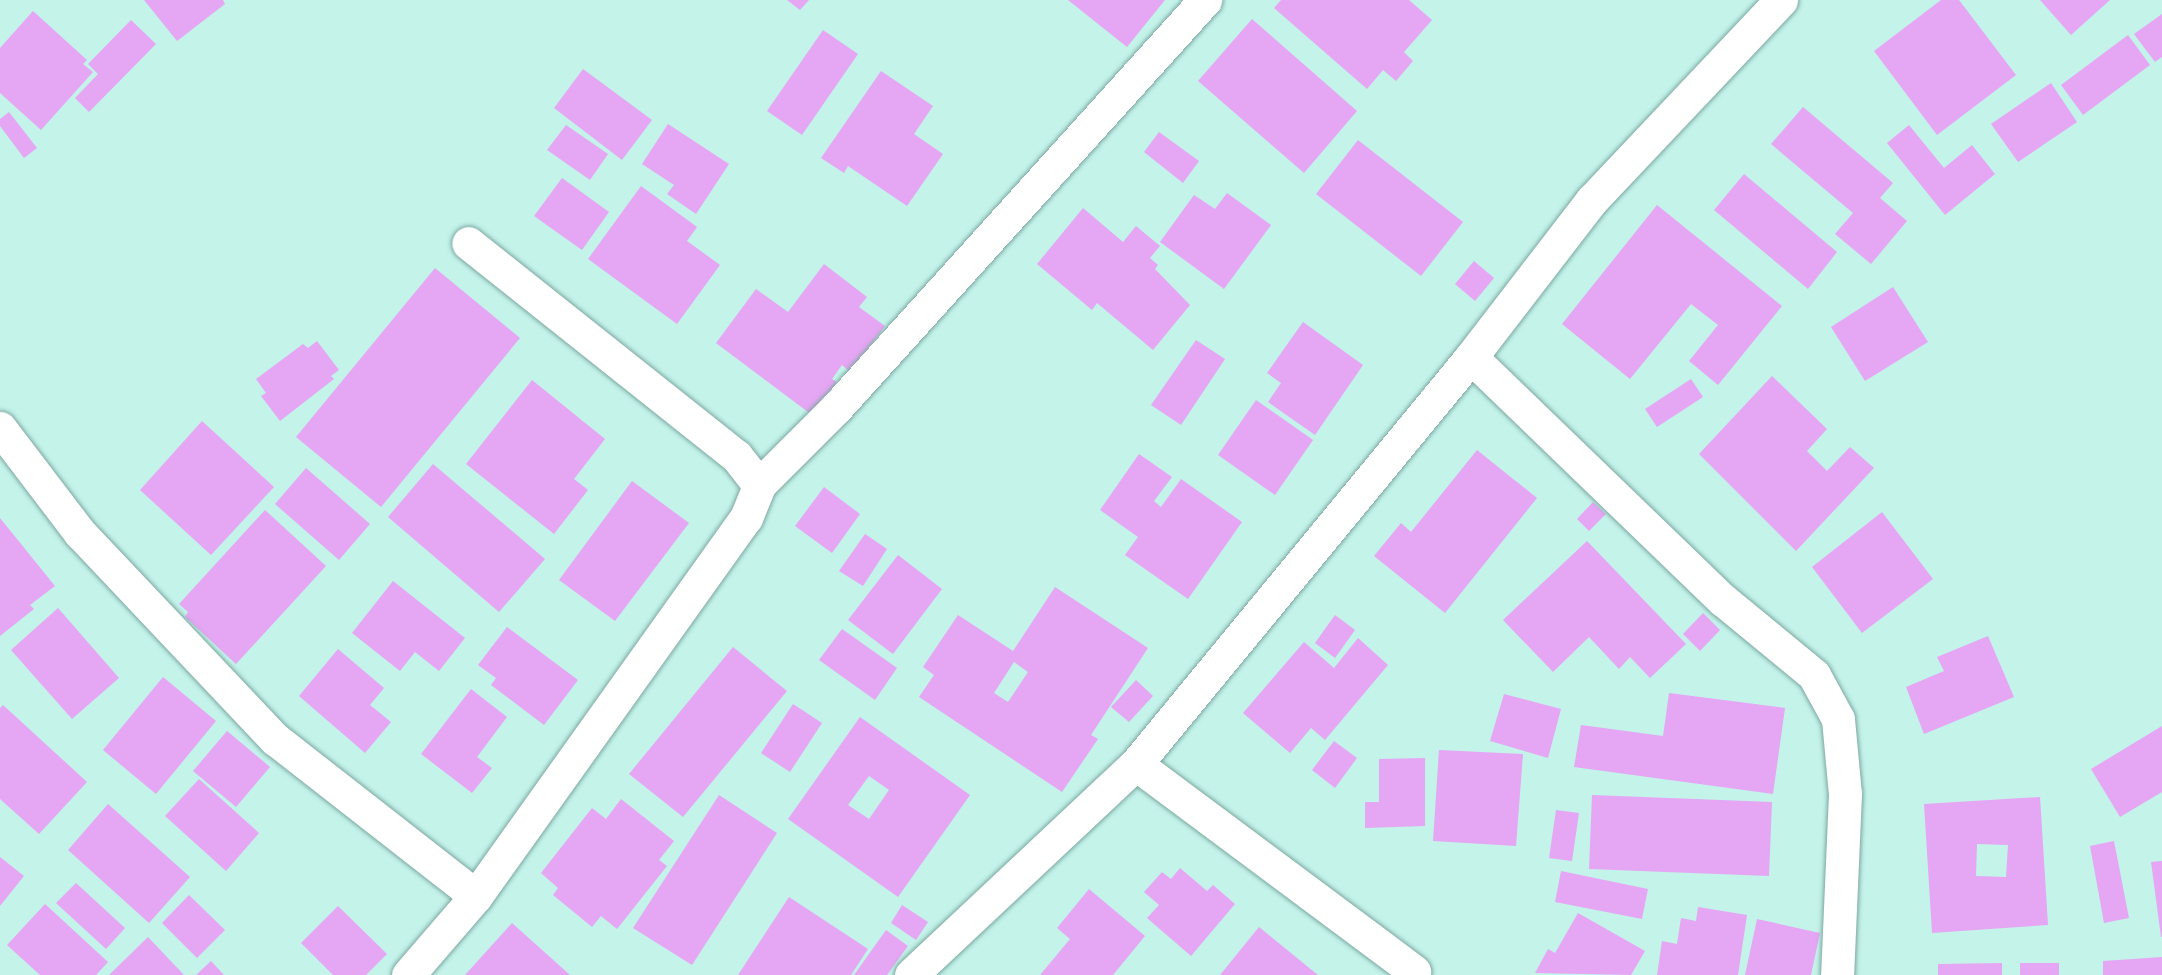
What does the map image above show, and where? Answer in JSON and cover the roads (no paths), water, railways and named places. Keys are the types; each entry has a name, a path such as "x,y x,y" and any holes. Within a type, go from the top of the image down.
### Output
{"street":[{"path":"408,975 476,896 746,518 759,485 837,407 1205,0"},
{"path":"911,975 1136,764 1471,357 1592,200 1780,0"},
{"path":"468,243 736,456 759,485"},
{"path":"1471,357 1723,600 1814,675 1838,719 1845,794 1837,975"},
{"path":"0,428 80,532 275,739 476,896"},
{"path":"1136,764 1414,971"}]}
